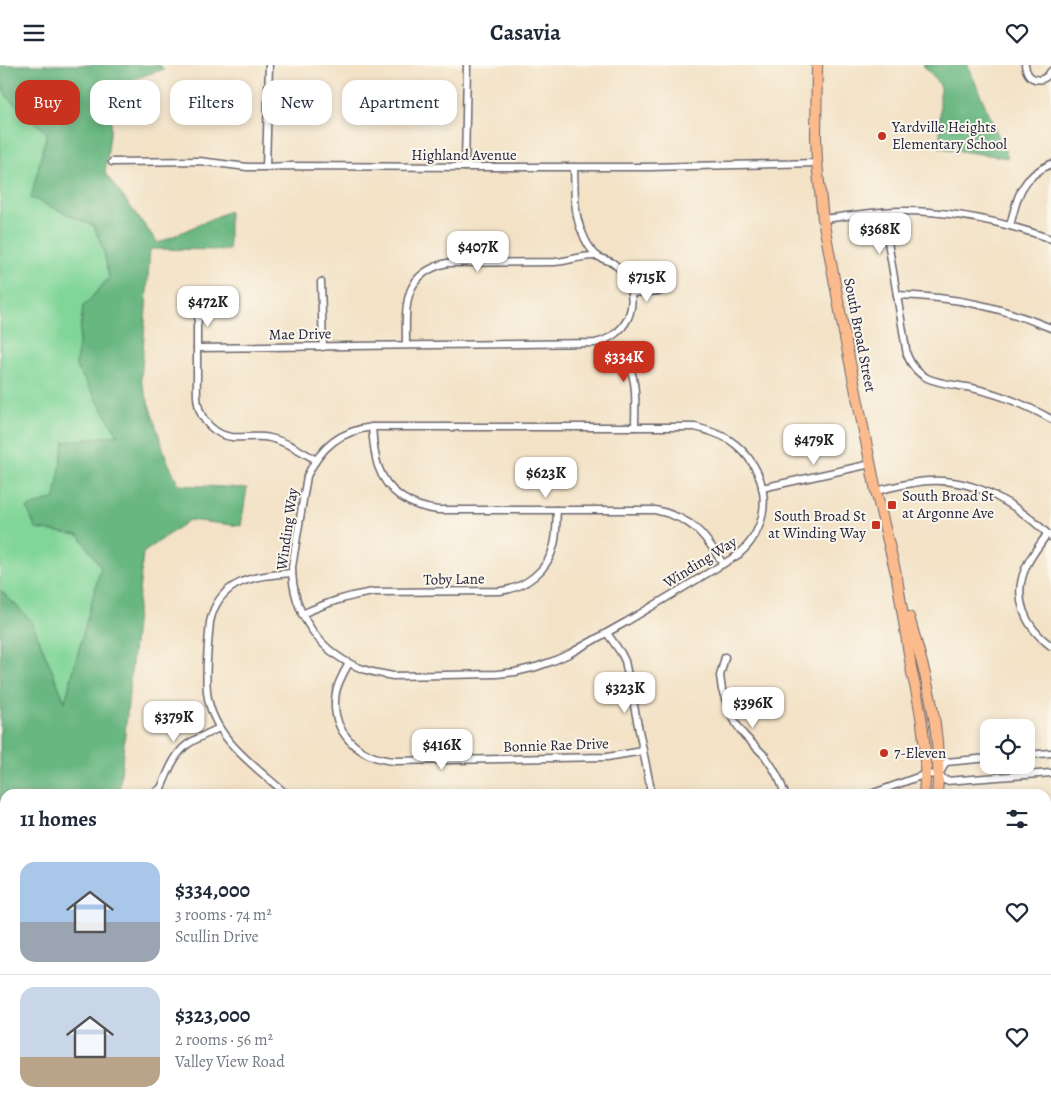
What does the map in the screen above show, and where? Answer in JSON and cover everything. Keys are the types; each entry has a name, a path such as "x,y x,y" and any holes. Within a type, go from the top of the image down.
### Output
{"main road":[{"name":"South Broad Street","path":"817,65 815,113 817,163 823,219 876,491 896,578 922,721 926,774 924,789"},
{"name":"South Broad Street","path":"896,578 929,688 935,721 939,775 938,789"}],"street":[{"path":"266,167 269,65"},
{"path":"465,167 467,65"},
{"path":"1025,65 1028,75 1036,79 1044,79 1051,71"},
{"name":"Highland Avenue","path":"112,162 199,161 247,167 650,167 817,163"},
{"path":"1010,226 1021,188 1036,172 1051,164"},
{"path":"574,167 578,223 588,244 597,256"},
{"path":"823,219 883,212 935,213 968,217 1010,226 1051,239"},
{"path":"883,212 907,355 910,363 928,379 995,394 1051,419"},
{"path":"406,345 406,307 408,297 415,282 429,269 447,263 555,262 587,255 597,256 614,264 626,277 631,293 632,302 627,320 608,339 599,342"},
{"path":"321,282 323,347"},
{"path":"631,293 662,291"},
{"path":"897,295 923,295 973,303 1017,315 1051,329"},
{"path":"202,305 197,327 197,403 204,420 216,431 231,437 264,437 281,441 292,445 316,460"},
{"path":"599,342 623,357 632,373 635,385 635,427"},
{"name":"Mae Drive","path":"197,348 599,342"},
{"path":"372,427 375,457 381,474 396,494 416,505 438,510 558,509 655,510 667,512 678,516 699,530 722,565"},
{"name":"Winding Way","path":"372,427 635,427 695,427 719,434 733,443 745,455 757,472 764,499 764,511 757,533 746,549 607,633 553,661 515,672 497,674 393,675 378,674 365,670 349,663 328,649 319,640 302,614 297,603 292,567 307,476 324,449 340,437 351,431 372,427"},
{"path":"762,488 871,464"},
{"path":"876,491 917,482 958,482 983,490 996,497 1019,511 1049,536 1027,565 1022,581 1021,597 1025,615 1030,625 1041,639 1051,646"},
{"name":"Toby Lane","path":"302,614 325,603 358,594 500,591 523,584 539,572 551,555 558,509"},
{"path":"280,789 237,750 219,728 210,707 206,680 210,622 215,605 221,597 228,590 248,579 292,573"},
{"path":"607,633 625,661 650,789"},
{"path":"725,657 720,675 722,690 730,712 744,735 773,768 783,789"},
{"name":"Bonnie Rae Drive","path":"349,663 336,692 338,717 343,732 356,748 383,760 607,757 643,751"},
{"path":"161,789 174,760 180,752 188,744 219,728"},
{"path":"1035,754 1051,753"},
{"path":"939,775 946,762 980,759"},
{"path":"885,789 926,774 939,775 946,781 1051,773"}],"green space":[{"path":"1,65 160,65 164,69 133,80 90,80 90,125 111,125 105,173 158,243 229,211 229,250 150,249 141,380 167,460 179,485 247,488 241,526 189,520 143,553 119,789 0,789 0,590 31,620 65,702 101,567 79,535 36,529 27,508 55,498 64,442 118,435 76,366 83,307 109,278 104,252 94,226 31,198 47,133 38,125 80,125 80,80 15,80 15,104 7,97 0,80"},
{"path":"923,65 969,65 1008,158 940,148 940,85"},
{"path":"0,80 7,97 15,104 15,125 39,125 47,132 31,198 94,226 104,252 109,278 83,307 76,366 118,435 55,498 36,529 79,535 101,567 65,702 31,620 0,590"}],"place":[{"name":"Yardville Heights Elementary School","path":"882,136"},
{"name":"South Broad St at Argonne Ave","path":"892,505"},
{"name":"South Broad St at Winding Way","path":"876,525"},
{"name":"7-Eleven","path":"884,753"}]}
